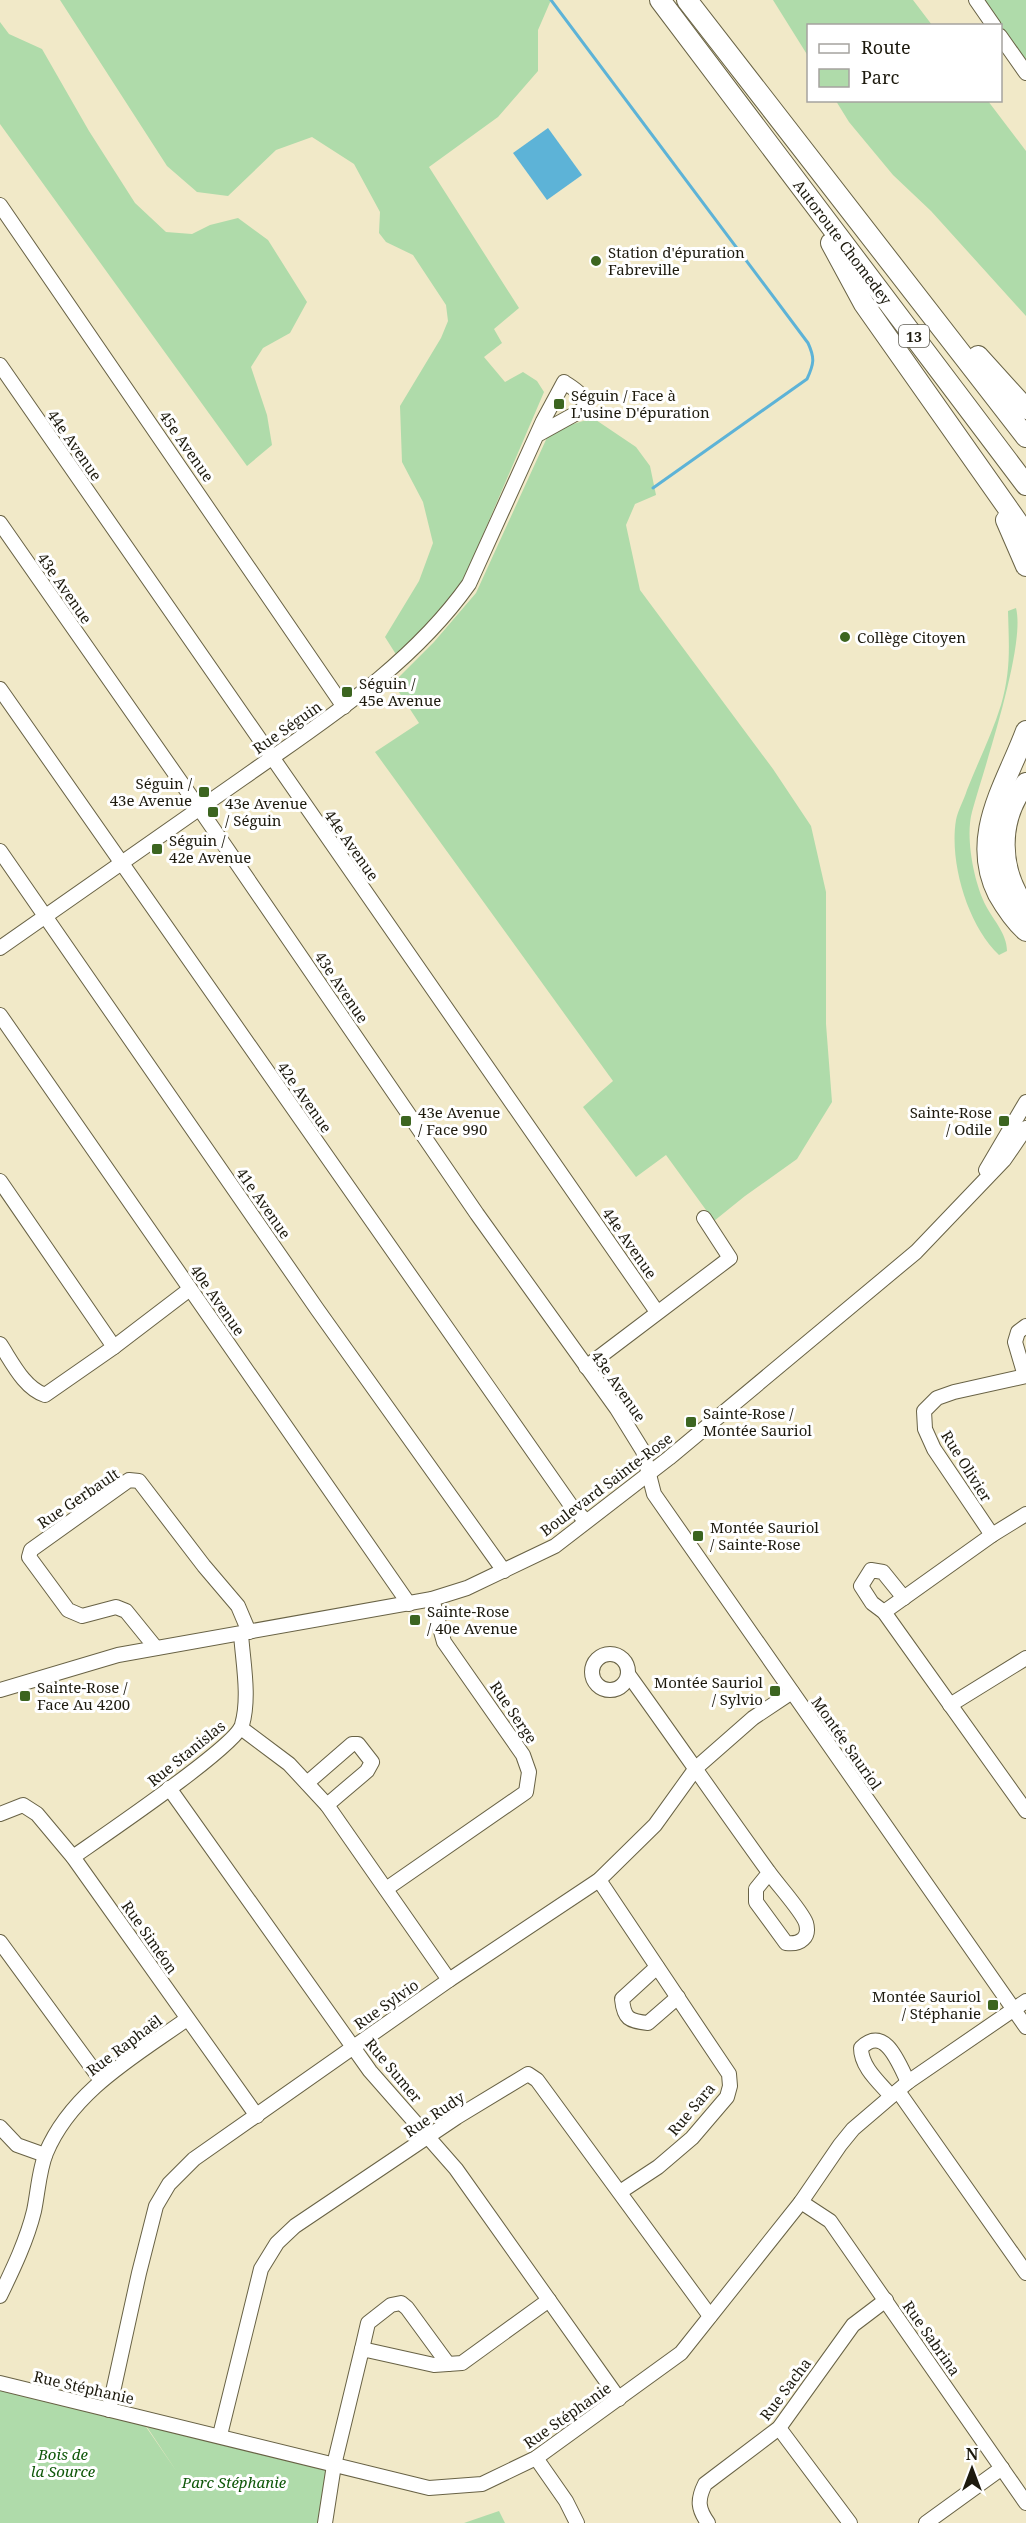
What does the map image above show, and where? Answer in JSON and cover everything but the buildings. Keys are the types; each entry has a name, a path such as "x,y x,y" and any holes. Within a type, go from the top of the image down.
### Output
{"highway":[{"name":"Autoroute Chomedey","path":"660,0 1026,485"},
{"name":"Autoroute Chomedey","path":"687,0 1026,437"},
{"path":"802,188 864,304 1026,534"},
{"path":"879,247 1026,409"},
{"path":"991,484 1026,566"},
{"path":"1026,731 993,807 988,829 987,849 989,867 996,889 1007,909 1026,931"},
{"path":"1026,783 1008,817 1004,846 1011,884 1026,908"}],"street":[{"path":"976,0 993,24"},
{"path":"1002,39 1026,73"},
{"name":"45e Avenue","path":"0,205 344,707"},
{"name":"44e Avenue","path":"0,365 657,1312"},
{"name":"Rue Séguin","path":"0,948 344,707 408,655 470,584 537,435 564,382 579,392 584,399 584,409 537,435"},
{"name":"43e Avenue","path":"0,523 199,808 477,1214 586,1367 643,1451 649,1474"},
{"name":"42e Avenue","path":"0,689 565,1498 585,1521"},
{"name":"41e Avenue","path":"0,851 317,1309 504,1571"},
{"name":"40e Avenue","path":"0,1016 409,1604"},
{"name":"Boulevard Sainte-Rose","path":"975,1189 1026,1102"},
{"name":"Boulevard Sainte-Rose","path":"0,1690 118,1655 432,1599 467,1588 555,1546 649,1474 905,1262 940,1229 1004,1160 1026,1128"},
{"path":"0,1181 114,1347"},
{"path":"586,1367 730,1258 704,1218"},
{"path":"0,1344 28,1383 36,1392 45,1395 114,1347 190,1289"},
{"name":"Rue Olivier","path":"992,1535 934,1449 925,1429 924,1411 937,1398 954,1392 1025,1376 1015,1342 1018,1332 1026,1326"},
{"name":"Montée Sauriol","path":"649,1474 654,1494 1026,2027"},
{"name":"Rue Gerbault","path":"156,1648 126,1611 116,1607 82,1616 68,1610 29,1557 30,1550 129,1480 139,1481 204,1566 238,1606 245,1633"},
{"path":"884,1612 992,1535 1026,1514"},
{"path":"904,1598 883,1572 871,1570 861,1586 872,1603 884,1612 1026,1811"},
{"name":"Rue Serge","path":"386,1889 526,1792 530,1772 524,1755 507,1729 444,1642 432,1599"},
{"name":"Rue Stanislas","path":"74,1857 230,1741 241,1728 246,1705 245,1633"},
{"path":"950,1705 1026,1658"},
{"path":"628,1674 805,1921 807,1934 803,1940 794,1944 786,1943 756,1902 756,1889 769,1873"},
{"name":"Rue Sylvio","path":"109,2410 156,2206 169,2184 194,2159 449,1980 599,1880 655,1825 696,1768 753,1719 792,1692"},
{"path":"241,1728 289,1764 327,1805 449,1980"},
{"path":"307,1783 352,1744 358,1744 372,1762 367,1771 327,1805"},
{"name":"Rue Sumer","path":"169,1788 370,2071 456,2169 619,2399"},
{"name":"Rue Siméon","path":"0,1814 23,1805 37,1814 74,1857 257,2116"},
{"name":"Rue Sara","path":"599,1880 729,2074 730,2086 727,2097 692,2138 658,2167 620,2192"},
{"path":"0,1942 101,2080"},
{"path":"657,1966 622,1999 623,2012 632,2021 648,2023 678,1997"},
{"name":"Rue Stéphanie","path":"0,2383 429,2488 482,2484 536,2458 681,2353 801,2202 853,2129 899,2090 1026,2001"},
{"name":"Rue Raphaël","path":"0,2296 15,2265 33,2213 45,2155 59,2126 101,2080 187,2019"},
{"name":"Rue Rudy","path":"220,2435 261,2269 277,2243 295,2226 430,2138 458,2117 528,2074 537,2080 710,2316"},
{"path":"899,2090 1026,2273"},
{"path":"0,2127 17,2145 45,2155"},
{"name":"Rue Sabrina","path":"801,2202 830,2221 1026,2503"},
{"path":"362,2349 434,2365 462,2363 549,2300"},
{"name":"Rue Sacha","path":"708,2523 699,2511 699,2497 705,2484 779,2428 853,2325 886,2300"},
{"path":"325,2523 334,2465 368,2323 391,2305 401,2303 448,2364"},
{"path":"779,2428 850,2523"},
{"path":"536,2458 566,2501 577,2523"},
{"path":"926,2523 1002,2468"}],"green space":[{"path":"60,0 551,0 538,30 538,71 498,117 429,167 519,308 494,329 502,343 484,357 505,382 523,372 537,381 544,392 464,579 441,611 397,656 385,637 419,581 433,543 423,502 402,462 400,406 441,338 448,321 446,305 413,255 386,242 379,233 380,212 354,164 312,137 276,150 228,196 197,192 167,166"},
{"path":"773,0 913,0 931,24 807,24 807,54"},
{"path":"982,0 1026,0 1026,75 1002,38 1002,24 999,24"},
{"path":"0,22 9,34 42,49 89,131 135,203 166,232 192,234 210,225 238,218 268,240 307,302 290,333 263,348 251,367 267,415 272,445 247,466 0,124"},
{"path":"837,102 989,102 1026,151 1026,316 931,211 893,175 849,122"},
{"path":"593,418 636,447 650,466 656,495 635,504 626,525 640,590 773,769 811,826 826,892 826,1024 832,1102 797,1159 714,1221 666,1155 636,1177 583,1107 613,1081 375,752 419,723 393,683 434,642 476,593 550,431"},
{"path":"1016,608 1015,650 1010,678 970,822 970,847 978,885 1006,945 1007,951 999,955 978,928 963,893 955,855 955,837 958,812 1001,705 1008,669 1008,611"},
{"name":"Bois de la Source","path":"0,2383 142,2421 177,2472 141,2418 334,2465 325,2523 0,2523"},
{"path":"499,2511 505,2523 464,2523"}],"water":[{"path":"548,128 582,175 547,200 513,153"}],"waterway":[{"path":"551,0 808,343 813,357 807,379 653,488"}],"place":[{"name":"Station d'épuration Fabreville","path":"596,261"},
{"name":"Séguin / Face à L'usine D'épuration","path":"559,404"},
{"name":"Collège Citoyen","path":"845,637"},
{"name":"Séguin / 45e Avenue","path":"347,692"},
{"name":"Séguin / 43e Avenue","path":"204,792"},
{"name":"43e Avenue / Séguin","path":"213,812"},
{"name":"Séguin / 42e Avenue","path":"157,849"},
{"name":"43e Avenue / Face 990","path":"406,1121"},
{"name":"Sainte-Rose / Odile","path":"1004,1121"},
{"name":"Sainte-Rose / Montée Sauriol","path":"691,1422"},
{"name":"Montée Sauriol / Sainte-Rose","path":"698,1536"},
{"name":"Sainte-Rose / 40e Avenue","path":"415,1620"},
{"name":"Montée Sauriol / Sylvio","path":"775,1691"},
{"name":"Sainte-Rose / Face Au 4200","path":"25,1696"},
{"name":"Montée Sauriol / Stéphanie","path":"993,2005"}],"park label":[{"name":"Parc Stéphanie","path":"234,2482"}]}
